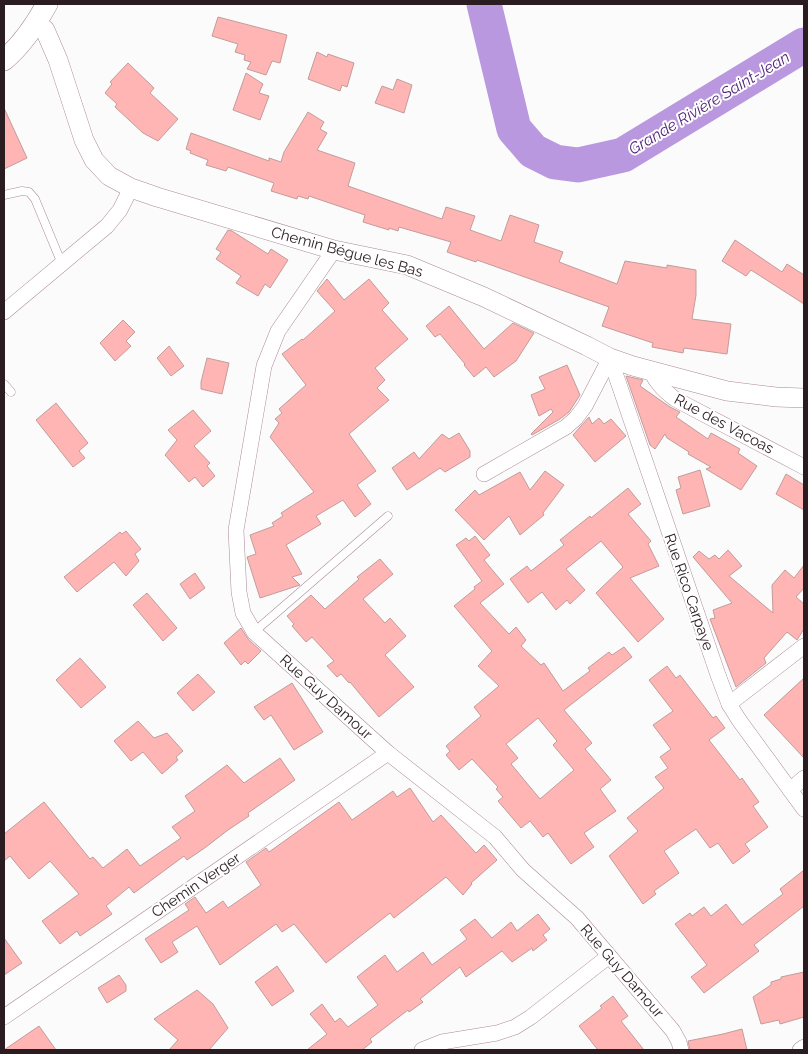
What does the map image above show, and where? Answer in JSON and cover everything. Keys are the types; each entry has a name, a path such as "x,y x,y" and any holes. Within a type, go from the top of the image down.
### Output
{"main road":[{"path":"4,60 36,23 47,4"}],"street":[{"name":"Chemin Bégue les Bas","path":"36,23 45,30 58,60 84,140 94,160 109,176 131,188 334,250 406,265 484,298 610,358 651,372 727,391 776,397 804,398"},
{"path":"4,312 108,226 120,210 131,188"},
{"name":"Rue Guy Damour","path":"334,250 278,331 264,366 236,530 239,592 243,613 254,632 388,753 495,837 523,870 577,918 673,1031 681,1050"},
{"path":"484,474 566,426 576,418 585,406 610,358"},
{"name":"Rue Rico Carpaye","path":"610,358 729,704 804,809"},
{"name":"Rue des Vacoas","path":"651,372 656,382 675,400 804,467"},
{"path":"729,704 804,646"},
{"name":"Chemin Verger","path":"4,1017 388,753"},
{"path":"790,790 804,778"},
{"path":"422,1050 442,1042 497,1034 514,1027 530,1017 609,956"},
{"path":"800,1050 804,1047"}],"lane":[{"path":"4,195 22,190 28,192 35,200 62,264"},
{"path":"4,384 11,392"},
{"path":"254,632 388,516"}],"building":[{"path":"218,17 287,35 280,63 272,61 266,75 247,69 251,62 244,60 245,55 235,52 238,44 212,36"},
{"path":"317,52 327,57 328,54 354,63 347,87 342,85 340,91 308,79"},
{"path":"128,63 154,88 150,93 178,119 158,141 143,133 115,107 117,104 105,93 112,84 110,82"},
{"path":"246,73 263,84 259,93 269,96 260,120 233,110"},
{"path":"397,79 412,85 404,113 375,103 382,86 393,90"},
{"path":"4,108 27,158 4,169"},
{"path":"308,112 324,122 320,129 327,133 317,150 355,163 348,186 442,219 446,207 475,216 470,230 501,241 510,215 539,225 534,242 563,252 559,262 617,284 625,261 667,268 667,265 696,270 696,295 692,319 731,324 727,354 684,348 683,353 652,347 653,343 602,326 609,307 477,260 476,262 447,252 451,242 399,227 398,231 389,228 389,230 363,222 365,215 309,196 308,199 298,196 297,199 271,191 274,183 228,167 226,171 206,165 208,160 190,153 191,151 186,149 191,133 269,161 269,158 281,162 284,152"},
{"path":"228,230 268,254 271,249 288,260 270,288 265,284 258,296 236,283 241,276 216,259 221,252 216,249"},
{"path":"735,240 782,272 787,264 804,275 804,304 751,270 746,276 722,261"},
{"path":"327,279 344,300 369,279 389,303 382,310 408,339 375,368 385,380 377,388 389,400 349,434 376,471 357,485 371,504 355,517 343,500 316,516 321,524 286,545 302,574 292,577 300,585 260,598 247,557 256,554 250,535 274,526 272,523 283,516 281,513 314,492 270,437 279,423 275,419 282,413 279,409 306,385 282,354 303,340 335,311 317,291"},
{"path":"449,306 484,349 513,323 534,333 516,361 494,377 486,367 474,377 440,334 435,337 426,326"},
{"path":"123,320 135,332 126,341 131,346 115,361 100,343"},
{"path":"169,346 184,366 171,376 157,358"},
{"path":"207,358 229,363 222,394 201,389"},
{"path":"567,365 580,395 569,412 532,435 553,412 551,409 539,416 531,395 545,389 539,377"},
{"path":"626,376 643,380 640,386 680,412 676,417 708,439 711,433 740,449 738,453 757,466 741,490 706,469 711,467 688,454 689,452 667,438 665,434 655,449 650,445"},
{"path":"56,403 88,443 79,451 85,458 73,467 36,420"},
{"path":"193,410 211,431 194,446 210,463 207,466 215,476 203,487 195,477 189,482 165,455 177,440 168,430"},
{"path":"589,417 592,424 599,418 604,424 611,419 626,436 595,462 573,435"},
{"path":"459,433 470,451 470,457 445,472 440,468 407,490 392,468 414,452 419,459 442,434 449,439"},
{"path":"700,470 710,506 683,514 676,490 681,488 678,477"},
{"path":"545,471 564,485 543,513 544,515 520,535 509,516 484,540 455,510 475,490 479,495 520,472 530,490"},
{"path":"786,474 804,485 804,510 776,494"},
{"path":"628,488 641,504 628,514 651,541 648,544 659,566 630,578 664,619 638,642 596,593 623,567 601,541 566,569 585,590 570,604 567,600 556,610 542,592 528,603 510,579 527,566 531,571 564,545 560,540"},
{"path":"126,531 141,549 135,554 139,561 126,576 114,562 77,592 64,577 120,532 122,534"},
{"path":"475,536 490,555 484,560 504,584 480,603 509,634 516,627 526,640 521,646 541,665 544,663 563,691 590,671 588,668 609,652 612,655 624,647 632,657 564,710 592,743 585,749 611,780 600,789 616,811 584,833 594,847 571,864 548,833 543,837 530,821 521,828 498,801 503,797 496,789 498,787 472,759 459,770 446,755 450,751 446,746 481,716 474,707 499,686 478,666 492,651 454,606 482,581 456,545 466,538 469,541","holes":["538,718 557,741 553,745 574,770 540,799 511,764 518,758 506,744"]},
{"path":"728,550 742,566 729,576 773,613 772,585 785,570 794,578 804,565 804,588 796,597 804,604 804,629 797,640 787,632 764,658 766,663 736,687 710,619 715,618 713,610 732,603 693,557 699,551 709,559 715,555 719,559"},
{"path":"380,559 393,574 363,599 385,623 390,618 406,636 385,655 414,687 379,717 350,682 341,674 337,677 327,666 334,661 312,637 306,642 292,626 294,624 287,616 311,595 325,609 359,579 357,577"},
{"path":"195,573 205,588 190,599 180,584"},
{"path":"147,593 177,628 163,641 133,605"},
{"path":"241,628 248,639 261,651 248,664 245,661 241,665 224,643"},
{"path":"80,658 106,687 81,708 56,680"},
{"path":"667,666 676,678 680,675 713,718 716,716 725,728 709,740 740,780 742,778 759,802 753,806 768,827 745,844 750,851 733,864 718,843 710,848 696,829 664,851 679,873 654,891 656,894 643,904 609,856 638,831 627,818 664,788 655,777 668,768 660,757 671,749 653,725 673,711 649,680"},
{"path":"198,674 215,692 193,711 177,693"},
{"path":"804,678 804,758 764,715"},
{"path":"292,683 323,732 294,750 271,715 264,720 254,707"},
{"path":"138,721 154,738 167,733 183,751 176,757 178,760 162,774 143,752 131,761 114,741"},
{"path":"280,758 295,780 248,813 249,816 187,860 184,856 134,893 129,887 106,906 112,914 80,936 77,931 60,944 42,921 79,894 50,861 29,879 10,856 4,861 4,834 44,802 90,859 93,857 103,868 127,849 140,866 181,838 172,827 195,811 185,796 227,765 244,783"},
{"path":"410,788 433,822 441,815 476,853 484,845 497,860 471,883 463,895 446,877 394,918 390,913 326,963 294,924 282,932 276,924 220,965 197,926 172,942 178,952 161,963 145,939 189,910 185,904 195,897 206,913 223,901 228,908 261,885 246,862 266,848 269,852 339,802 352,820 393,791 397,797"},
{"path":"804,870 804,906 754,945 759,951 704,993 691,977 707,965 675,924 690,913 692,916 704,907 711,916 726,904 742,925 783,894 780,889"},
{"path":"538,914 550,929 543,935 547,940 533,951 532,948 512,962 502,951 466,977 460,967 420,999 423,1002 409,1012 408,1010 370,1039 372,1042 362,1050 307,1050 327,1034 310,1014 322,1004 335,1022 340,1018 348,1027 378,1005 357,977 385,955 397,972 423,952 432,965 467,939 460,930 475,919 492,938 511,922 517,931"},
{"path":"4,938 22,963 4,975"},
{"path":"277,966 294,991 272,1006 255,982"},
{"path":"804,972 804,1017 780,1024 779,1020 761,1024 753,997 771,985 771,982 781,979 781,977"},
{"path":"119,975 126,985 126,991 107,1003 98,988"},
{"path":"197,990 213,1004 228,1028 209,1050 169,1050 178,1040 154,1019"},
{"path":"613,996 628,1016 621,1021 644,1050 598,1050 579,1026 602,1008 600,1006"},
{"path":"39,1026 56,1050 4,1050"},
{"path":"742,1029 747,1050 690,1050 688,1041"}],"waterway":[{"name":"Grande Rivière Saint-Jean","path":"484,4 514,129 533,151 555,162 578,165 623,155 804,45"}]}
